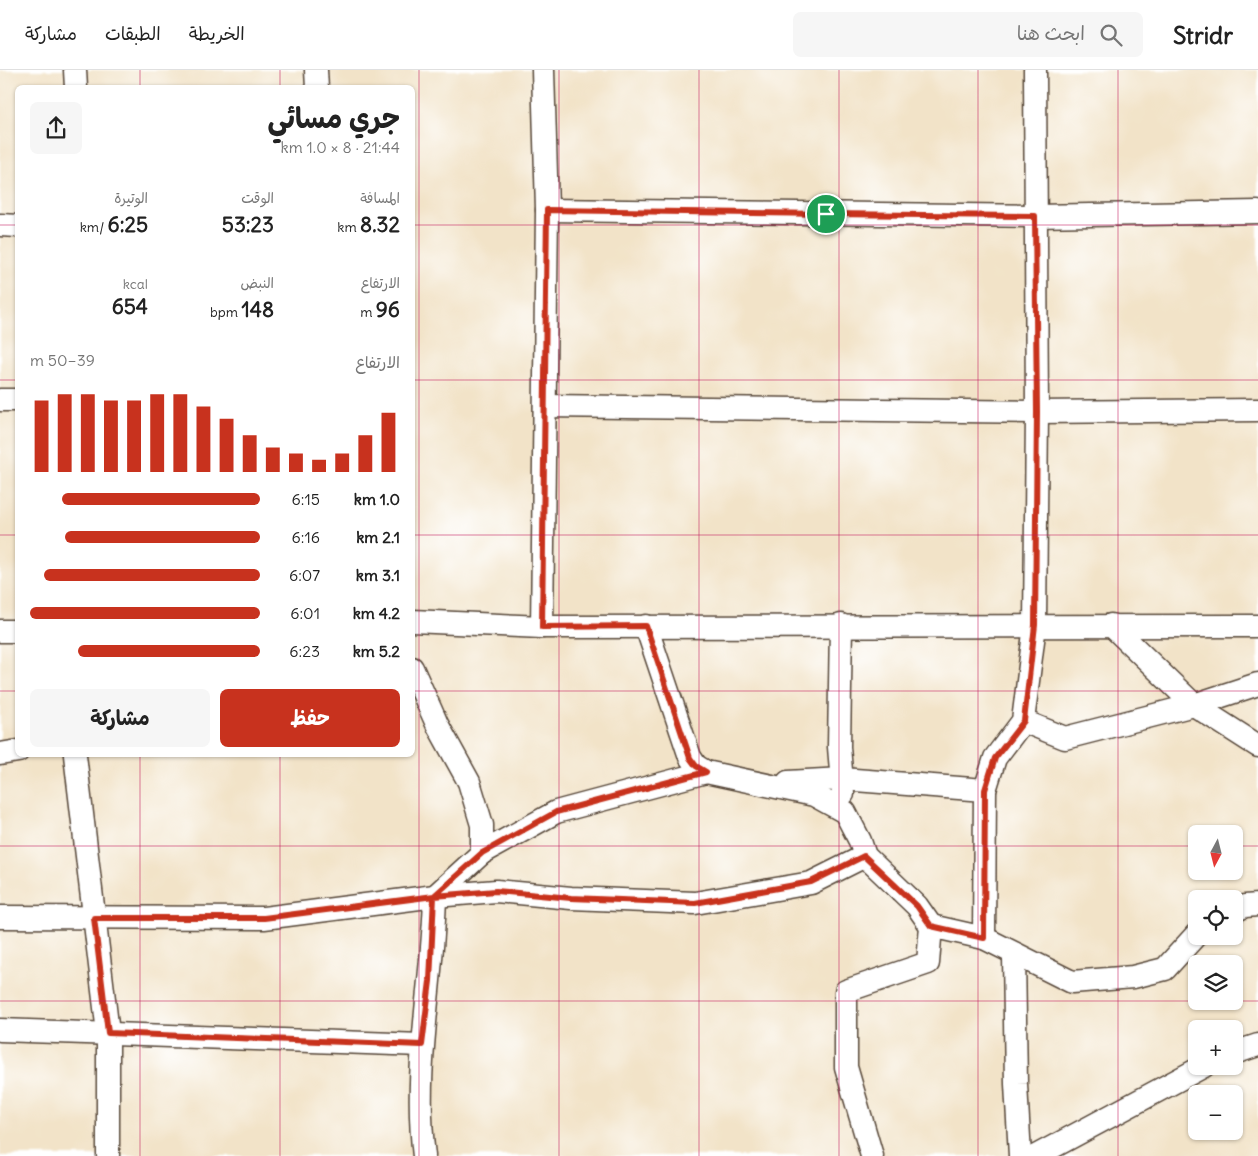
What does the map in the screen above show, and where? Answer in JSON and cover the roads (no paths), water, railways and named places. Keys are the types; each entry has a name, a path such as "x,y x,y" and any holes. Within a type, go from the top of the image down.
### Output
{"street":[{"path":"74,70 76,85"},
{"path":"316,70 317,85"},
{"path":"542,627 547,210 543,70"},
{"path":"984,938 985,790 995,758 1024,721 1035,625 1037,412 1035,70"},
{"path":"547,210 1035,216 1258,212"},
{"path":"0,225 15,226"},
{"path":"0,400 15,400"},
{"path":"545,406 1037,412 1258,410"},
{"path":"415,622 542,627 1258,626"},
{"path":"646,626 690,758 696,766 706,772 764,783 814,796 845,812"},
{"path":"841,626 839,747 845,812 860,841 864,856 917,906 931,926 928,963 846,991 846,1067 872,1156"},
{"path":"1111,626 1194,705 1258,746"},
{"path":"0,631 15,631"},
{"path":"415,675 437,724 469,782 482,824 482,853"},
{"path":"1024,721 1065,738 1194,705 1258,684"},
{"path":"0,754 15,752"},
{"path":"75,757 108,1033 108,1156"},
{"path":"424,1156 420,1084 422,1045 430,981 434,896 482,853 556,812 706,772"},
{"path":"764,783 842,779 985,790"},
{"path":"0,917 264,918 434,896 496,891 571,898 695,903 811,882 864,856"},
{"path":"1243,907 1258,905"},
{"path":"931,926 984,938 1072,982 1133,977 1165,969 1188,944"},
{"path":"1014,954 1016,1093 1020,1156"},
{"path":"0,1030 422,1045"},
{"path":"1243,1050 1258,1044"},
{"path":"1036,1156 1188,1075"}]}
